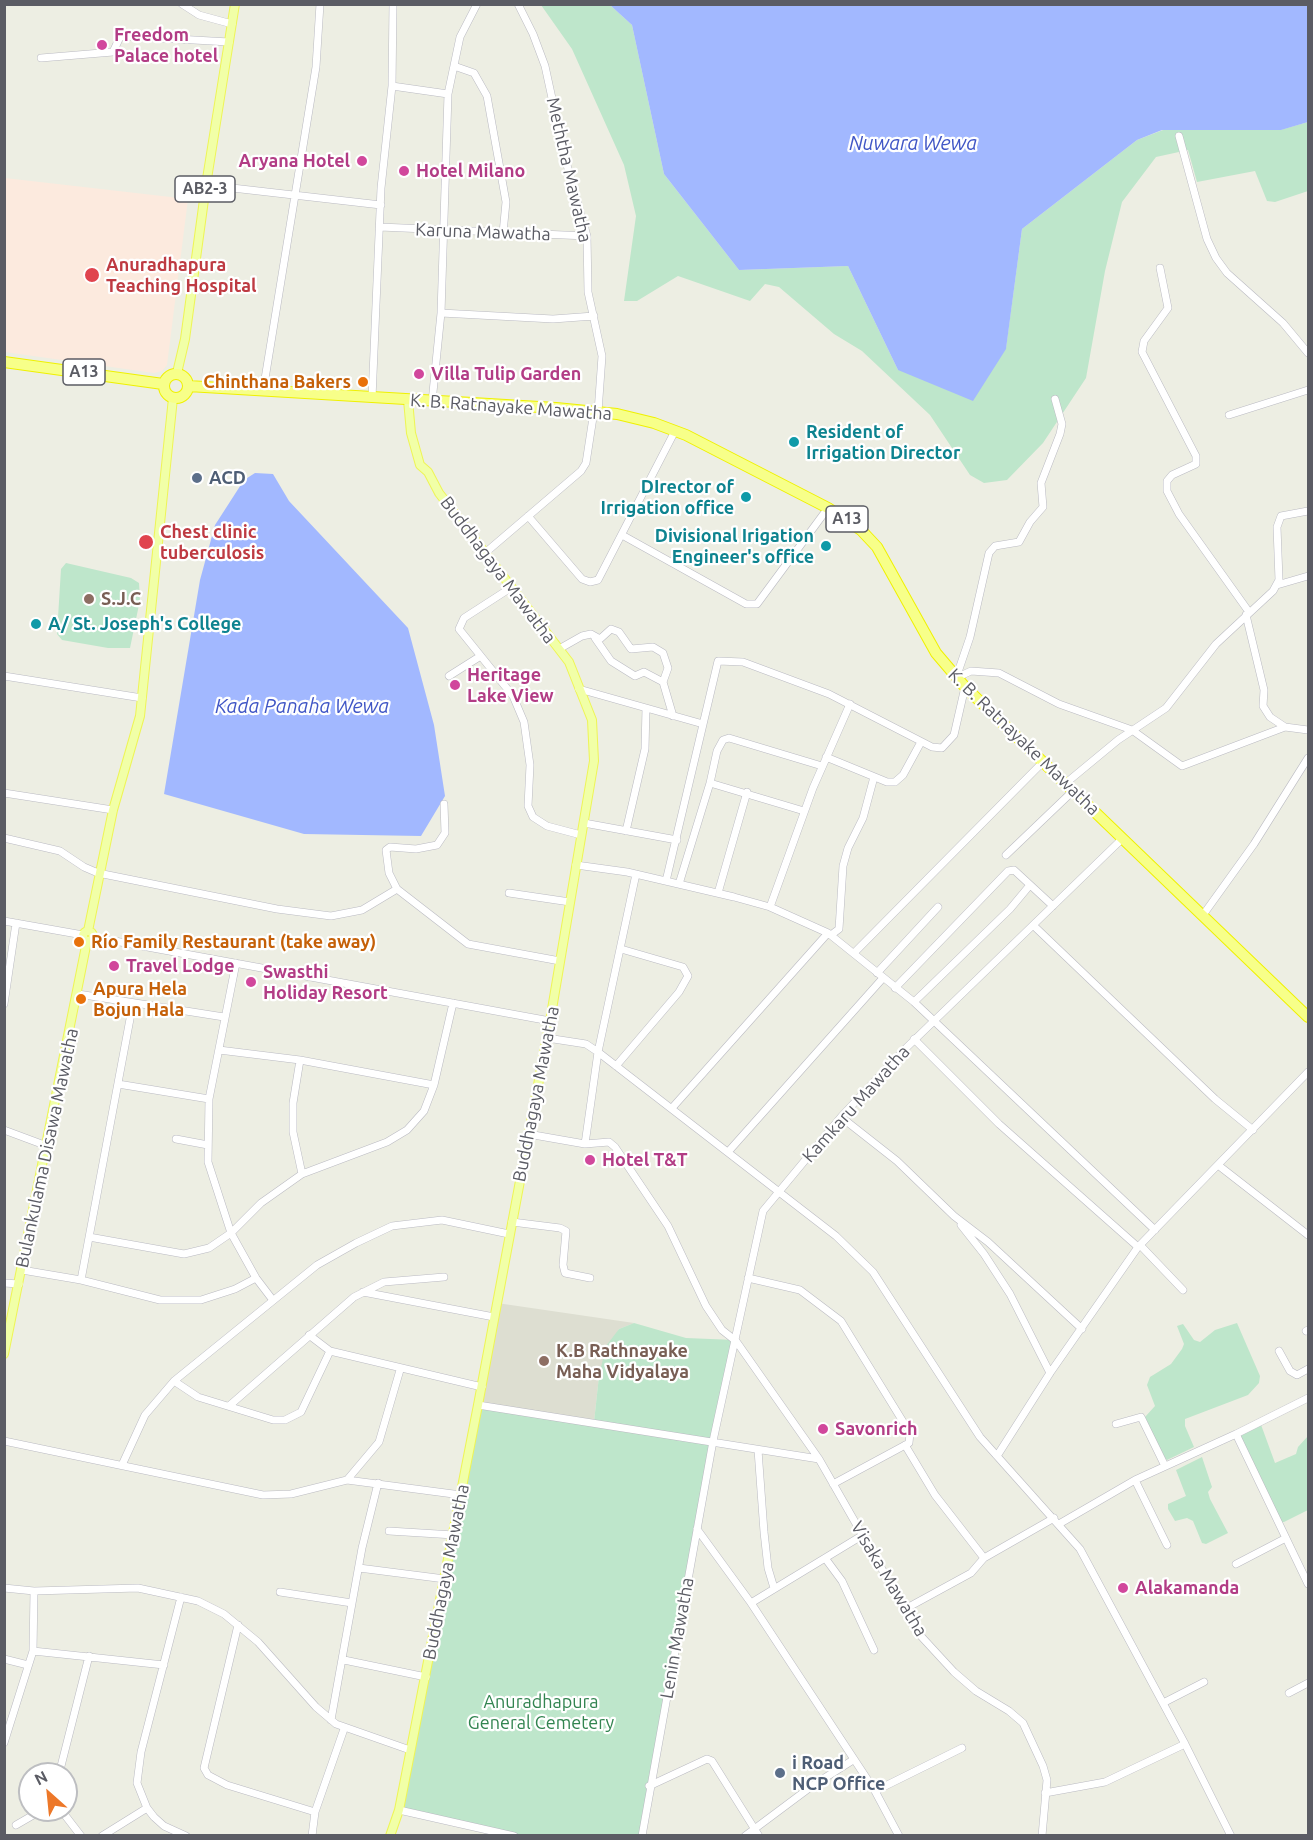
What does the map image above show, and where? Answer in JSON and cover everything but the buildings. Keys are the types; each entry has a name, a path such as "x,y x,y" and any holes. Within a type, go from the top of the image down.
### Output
{"highway":[{"name":"A13","path":"4,362 163,384"},
{"path":"177,374 186,378 188,386 184,394 173,398 166,393 163,384 171,375 177,374"},
{"name":"K. B. Ratnayake Mawatha","path":"188,386 596,411 636,418 675,430 828,508 861,530 882,554 936,653 956,678 1308,1017"}],"main road":[{"name":"AB2-3","path":"177,374 185,339 206,185 235,4"},
{"name":"Bulankulama Disawa Mawatha","path":"4,1354 78,994 99,873 113,810 140,716 173,398"},
{"name":"Buddhagaya Mawatha","path":"390,1836 399,1810 454,1535 547,1038 594,761 592,720 569,662 439,493 428,472 420,465 411,433 408,400"}],"street":[{"path":"182,4 199,15 232,24"},
{"path":"263,391 316,68 320,4"},
{"path":"372,398 381,205 392,86 393,4"},
{"path":"432,402 441,313 448,94 460,37 477,4"},
{"name":"Meththa Mawatha","path":"485,553 569,483 586,463 596,411 602,356 588,292 587,236 565,158 545,66 518,4"},
{"path":"41,58 114,52 120,37 124,36 229,42"},
{"path":"454,66 474,73 487,96 506,202 504,233"},
{"path":"392,86 448,94"},
{"path":"1179,136 1207,239 1216,258 1227,273 1284,323 1308,353"},
{"path":"206,185 295,197 381,205"},
{"name":"Karuna Mawatha","path":"380,227 587,236"},
{"path":"1160,268 1168,308 1144,341 1142,352 1196,456 1196,464 1172,475 1167,482 1167,491 1179,513 1248,613 1264,690 1263,706 1270,717 1285,727"},
{"path":"441,313 553,319 594,316"},
{"path":"1229,415 1308,390"},
{"path":"956,678 970,637 989,553 995,546 1019,542 1029,522 1043,507 1041,483 1062,424 1055,399"},
{"path":"528,516 586,582 594,582 601,577 675,430"},
{"path":"622,535 746,604 757,604 828,508"},
{"path":"1277,585 1277,527 1281,516 1308,511"},
{"path":"1006,855 1070,787 1132,730 1166,708 1216,644 1277,585 1308,576"},
{"path":"512,587 459,624 459,629 479,657 513,696 524,722 530,765 528,806 533,817 547,826 581,836"},
{"path":"596,638 600,639 611,629 619,632 631,649 653,647 663,653 668,668 663,682 673,716"},
{"path":"559,649 582,636 591,634 611,661 635,676 644,672 663,682"},
{"path":"449,676 479,657"},
{"path":"666,881 718,661 754,666 829,693 932,747 942,748 954,735 965,687"},
{"path":"956,678 971,671 999,673 1045,698 1132,730 1182,766 1285,727 1308,729"},
{"path":"4,676 142,698"},
{"path":"579,689 703,724"},
{"path":"770,907 804,811 850,704"},
{"path":"626,831 645,749 646,708"},
{"path":"679,884 710,783 717,751 723,740 729,738 822,766"},
{"path":"826,757 874,777 895,782 903,775 921,742"},
{"path":"1203,915 1254,844 1308,758"},
{"path":"854,953 1043,762"},
{"path":"672,1108 829,934 839,929 843,866 848,848 863,818 874,777"},
{"path":"710,783 747,792 804,811"},
{"path":"718,893 747,792"},
{"path":"4,793 113,810"},
{"path":"444,804 446,833 437,845 416,849 390,847 386,850 389,873 397,889 468,944 560,961"},
{"path":"584,823 677,840"},
{"path":"4,838 60,851 84,867 99,873 277,909 331,916 362,910 397,889"},
{"name":"Kamkaru Mawatha","path":"713,1441 763,1211 841,1118 914,1039 1123,838"},
{"path":"576,865 636,874 770,907 829,934 915,1002 933,1022 1155,1230"},
{"path":"895,988 1008,871 1014,870 1053,906"},
{"path":"528,1134 585,1144 598,1052 636,874"},
{"path":"915,1002 1010,909 1030,885"},
{"path":"509,893 570,902"},
{"path":"728,1152 938,907"},
{"path":"4,921 550,1021"},
{"path":"4,1004 16,923"},
{"path":"1034,926 1215,1099 1253,1130"},
{"path":"616,1066 679,992 688,976 682,967 621,949"},
{"path":"236,963 209,1099 208,1162 231,1233 256,1278 272,1299"},
{"path":"78,994 224,1017"},
{"path":"81,1280 133,1003"},
{"path":"89,1237 184,1254 209,1248 231,1233 261,1203 302,1174 387,1142 407,1130 424,1111 434,1085 453,1003"},
{"path":"547,1038 586,1044 598,1052 836,1236 873,1272 964,1414 997,1456 1042,1508 1057,1521 1080,1550 1185,1744 1231,1836"},
{"path":"914,1039 999,1124 1139,1246 1183,1290"},
{"path":"219,1050 300,1060 434,1085"},
{"path":"300,1060 293,1103 293,1132 302,1174"},
{"path":"997,1456 1050,1373 1139,1246 1308,1072"},
{"path":"118,1084 209,1099"},
{"path":"841,1118 897,1161 954,1216 988,1242 1082,1329"},
{"path":"4,1130 47,1146"},
{"path":"176,1139 208,1145"},
{"name":"Visaka Mawatha","path":"585,1144 609,1142 615,1147 668,1226 706,1306 722,1330 736,1341 819,1459 920,1634 954,1672 1023,1724 1043,1766 1047,1780 1042,1836"},
{"path":"1218,1165 1308,1235"},
{"path":"954,1216 984,1254 1010,1294 1050,1373"},
{"path":"122,1465 145,1415 174,1381 272,1299 317,1265 356,1242 392,1226 442,1220 509,1234"},
{"path":"512,1222 560,1228 566,1231 563,1265 565,1273 590,1278"},
{"path":"22,1270 81,1280 160,1300 201,1300 235,1289 256,1278"},
{"path":"229,1406 339,1308 363,1292 384,1282 444,1277"},
{"path":"748,1278 800,1290 841,1321 910,1433 909,1443 833,1484"},
{"path":"4,1283 19,1284"},
{"path":"363,1292 494,1317"},
{"path":"309,1335 330,1351 400,1370 482,1387"},
{"path":"174,1381 198,1397 273,1420 293,1417 301,1412 330,1351"},
{"path":"1279,1351 1290,1371 1297,1375 1308,1369"},
{"path":"348,1480 379,1442 400,1370"},
{"path":"904,1609 971,1573 984,1558 1135,1480 1308,1398"},
{"path":"478,1405 819,1459"},
{"path":"1116,1424 1141,1417 1165,1466"},
{"path":"1236,1434 1308,1584"},
{"path":"4,1441 263,1495 291,1494 348,1480 461,1495"},
{"name":"Lenin Mawatha","path":"642,1836 649,1786 713,1441"},
{"path":"905,1445 935,1495 984,1558"},
{"path":"758,1450 765,1544 774,1588"},
{"path":"1135,1480 1167,1545"},
{"path":"332,1720 352,1603 378,1483"},
{"path":"697,1529 751,1604 875,1791 899,1836"},
{"path":"389,1531 454,1535"},
{"path":"751,1604 863,1535"},
{"path":"1236,1564 1286,1538"},
{"path":"825,1558 842,1581 874,1650"},
{"path":"359,1568 445,1579"},
{"path":"4,1588 34,1591 138,1588 212,1606 258,1642 316,1707 332,1720 345,1729 411,1750"},
{"path":"4,1743 6,1730 33,1651 34,1591"},
{"path":"280,1592 352,1603"},
{"path":"181,1597 136,1774 139,1792 147,1808 164,1826 186,1836"},
{"path":"238,1625 204,1768 208,1775 226,1785 315,1812"},
{"path":"33,1651 164,1665"},
{"path":"62,1762 89,1656"},
{"path":"4,1659 28,1665"},
{"path":"344,1660 426,1677"},
{"path":"1163,1703 1204,1682"},
{"path":"1289,1694 1308,1683"},
{"path":"312,1836 315,1812 345,1729"},
{"path":"1045,1793 1105,1782 1185,1744"},
{"path":"875,1791 962,1748"},
{"path":"649,1786 707,1759 712,1761 759,1836"},
{"path":"745,1836 853,1760"},
{"path":"102,1836 147,1808"},
{"path":"399,1810 514,1836"},
{"path":"16,1825 21,1822"},
{"path":"70,1822 81,1836"}],"shaded area":[{"name":"Anuradhapura Teaching Hospital","path":"5,178 188,199 167,365 162,371 154,373 5,352"},
{"name":"K.B Rathnayake Maha Vidyalaya","path":"497,1303 634,1323 619,1329 599,1376 594,1422 478,1405"}],"green space":[{"path":"541,5 610,5 632,25 664,174 739,270 848,266 898,370 1006,348 1022,229 1137,140 1163,130 1280,130 1308,122 1308,191 1275,202 1267,201 1255,171 1197,182 1188,150 1156,157 1122,202 1105,271 1086,378 1043,443 1007,480 984,483 970,475 930,415 862,351 834,334 779,287 765,284 750,301 678,276 637,301 624,301 636,216 624,165 572,49"},
{"path":"66,563 131,578 139,583 140,600 130,648 108,648 62,640 57,634 61,569"},
{"name":"Anuradhapura General Cemetery","path":"634,1323 686,1338 735,1340 641,1835 518,1835 399,1810 478,1405 594,1422 599,1376 606,1346 619,1329"},
{"path":"1237,1323 1260,1376 1259,1383 1248,1395 1185,1419 1185,1426 1194,1447 1167,1460 1162,1456 1145,1417 1155,1406 1147,1385 1150,1377 1171,1364 1182,1349 1184,1344 1177,1326 1183,1324 1194,1340 1200,1342 1215,1330"},
{"path":"1260,1422 1275,1463 1296,1454 1298,1447 1308,1436 1308,1510 1284,1522 1278,1522 1235,1435"},
{"path":"1202,1457 1212,1487 1208,1492 1210,1499 1228,1533 1206,1544 1202,1543 1193,1521 1187,1518 1175,1521 1168,1509 1168,1504 1186,1496 1176,1470"}],"water":[{"name":"Nuwara Wewa","path":"610,5 1308,5 1308,122 1281,130 1162,130 1137,140 1022,229 1006,349 973,401 898,370 848,266 739,270 664,174 632,25"},
{"name":"Kada Panaha Wewa","path":"255,473 273,474 289,501 408,628 434,725 445,796 421,836 304,834 164,794 200,580 215,525 244,480"}],"place":[{"name":"Freedom Palace hotel","path":"102,45"},
{"name":"Aryana Hotel","path":"362,161"},
{"name":"Hotel Milano","path":"404,171"},
{"name":"Anuradhapura Teaching Hospital","path":"92,275"},
{"name":"Villa Tulip Garden","path":"419,374"},
{"name":"Chinthana Bakers","path":"363,382"},
{"name":"Resident of Irrigation Director","path":"794,442"},
{"name":"ACD","path":"197,478"},
{"name":"DIrector of Irrigation office","path":"746,497"},
{"name":"Chest clinic tuberculosis","path":"146,542"},
{"name":"Divisional Irigation Engineer's office","path":"826,546"},
{"name":"S.J.C","path":"89,599"},
{"name":"A/ St. Joseph's College","path":"36,624"},
{"name":"Heritage Lake View","path":"455,685"},
{"name":"Río Family Restaurant (take away)","path":"79,942"},
{"name":"Travel Lodge","path":"114,966"},
{"name":"Swasthi Holiday Resort","path":"251,982"},
{"name":"Apura Hela Bojun Hala","path":"81,999"},
{"name":"Hotel T&T","path":"590,1160"},
{"name":"K.B Rathnayake Maha Vidyalaya","path":"544,1361"},
{"name":"Savonrich","path":"823,1429"},
{"name":"Alakamanda","path":"1123,1588"},
{"name":"i Road NCP Office","path":"780,1773"}]}
